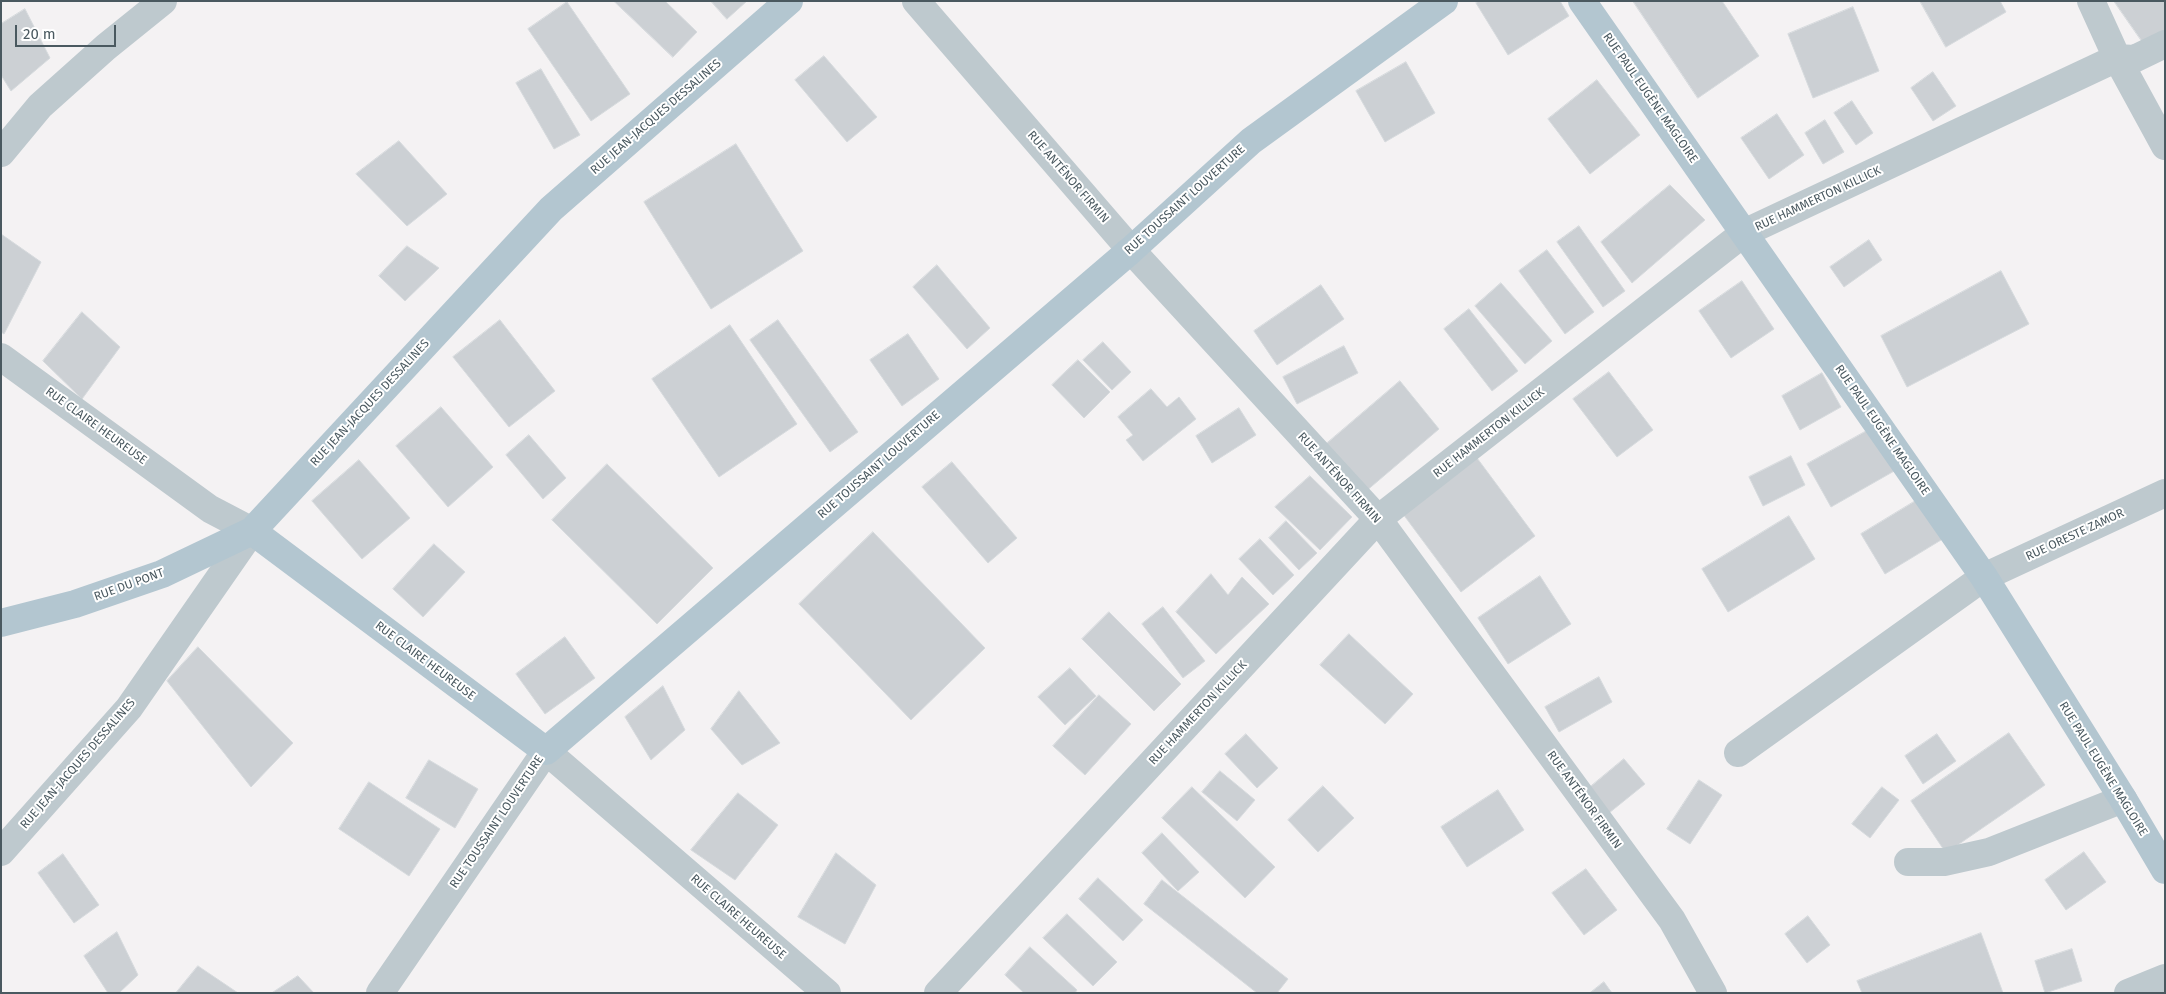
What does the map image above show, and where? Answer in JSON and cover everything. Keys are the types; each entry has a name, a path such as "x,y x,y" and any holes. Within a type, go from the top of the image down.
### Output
{"main road":[{"name":"RUE JEAN-JACQUES DESSALINES","path":"252,531 551,209 789,1"},
{"name":"RUE TOUSSAINT LOUVERTURE","path":"546,751 1131,250 1251,142 1444,1"},
{"name":"RUE PAUL EUGÈNE MAGLOIRE","path":"1582,1 1984,577 2123,799 2165,870"},
{"name":"RUE DU PONT","path":"1,623 75,604 162,574 252,531"},
{"name":"RUE CLAIRE HEUREUSE","path":"252,531 546,751"}],"street":[{"path":"1,153 40,106 106,47 164,1"},
{"name":"RUE ANTÉNOR FIRMIN","path":"916,1 1131,250 1378,519 1672,920 1713,993"},
{"path":"2091,1 2117,58 2165,146"},
{"name":"RUE HAMMERTON KILLICK","path":"938,993 1378,519 1744,233 2117,58 2134,59 2165,44"},
{"path":"1,124 40,106"},
{"name":"RUE CLAIRE HEUREUSE","path":"1,357 210,509 252,531"},
{"name":"RUE ORESTE ZAMOR","path":"1738,753 1984,577 2165,493"},
{"name":"RUE JEAN-JACQUES DESSALINES","path":"1,852 129,708 252,531"},
{"name":"RUE CLAIRE HEUREUSE","path":"546,751 827,993"},
{"name":"RUE TOUSSAINT LOUVERTURE","path":"380,993 546,751"},
{"path":"1908,862 1944,862 1989,852 2123,799"},
{"path":"2128,993 2165,978"}],"building":[{"path":"614,1 665,1 697,32 673,57"},
{"path":"711,1 747,1 727,19"},
{"path":"1479,1 1560,1 1569,16 1508,55 1476,3"},
{"path":"1633,1 1722,1 1759,56 1698,98"},
{"path":"1920,1 2000,1 2006,12 1946,47"},
{"path":"2114,1 2165,1 2165,34 2144,44"},
{"path":"567,2 630,94 591,121 528,29"},
{"path":"1853,7 1879,71 1813,98 1788,34"},
{"path":"25,9 50,58 11,91 1,75 1,24"},
{"path":"824,56 877,117 847,142 795,80"},
{"path":"1406,62 1435,113 1385,142 1356,91"},
{"path":"541,69 580,135 554,149 516,83"},
{"path":"1933,72 1956,106 1933,121 1911,88"},
{"path":"1597,80 1640,135 1590,174 1548,119"},
{"path":"1852,101 1873,133 1856,145 1834,113"},
{"path":"1777,114 1804,155 1769,179 1741,138"},
{"path":"1825,120 1844,152 1823,164 1805,133"},
{"path":"399,141 447,194 407,226 356,174"},
{"path":"736,144 803,251 711,309 644,202"},
{"path":"1670,185 1705,220 1632,283 1601,242"},
{"path":"1579,226 1625,291 1603,307 1557,242"},
{"path":"1,234 41,262 4,334 1,332"},
{"path":"1869,240 1882,260 1844,287 1830,267"},
{"path":"407,246 439,268 405,301 379,276"},
{"path":"1547,250 1594,312 1565,334 1519,271"},
{"path":"937,265 990,328 967,349 913,287"},
{"path":"2001,271 2029,324 1907,387 1881,336"},
{"path":"1742,281 1774,329 1731,358 1699,311"},
{"path":"1501,283 1552,341 1525,364 1475,306"},
{"path":"1321,285 1344,319 1277,365 1254,331"},
{"path":"1469,309 1518,371 1492,391 1444,329"},
{"path":"82,312 120,347 82,399 43,361"},
{"path":"500,320 555,391 509,427 453,357"},
{"path":"778,320 858,432 830,452 750,340"},
{"path":"730,325 797,424 719,477 652,379"},
{"path":"908,334 939,379 902,406 870,360"},
{"path":"1103,342 1131,372 1112,390 1083,360"},
{"path":"1344,346 1358,373 1297,404 1283,377"},
{"path":"1078,360 1110,392 1084,418 1052,385"},
{"path":"1609,372 1653,430 1617,457 1573,399"},
{"path":"1822,373 1841,407 1800,430 1782,396"},
{"path":"1400,381 1439,429 1365,492 1325,445"},
{"path":"1151,389 1167,407 1179,397 1196,419 1143,461 1126,440 1133,435 1118,417"},
{"path":"441,407 493,467 448,507 396,446"},
{"path":"1239,408 1256,435 1212,463 1196,436"},
{"path":"1872,428 1896,470 1831,507 1807,464"},
{"path":"529,435 566,478 543,499 506,455"},
{"path":"1791,456 1805,485 1763,506 1749,477"},
{"path":"1477,458 1535,536 1461,592 1403,514"},
{"path":"359,460 410,518 362,559 312,501"},
{"path":"952,462 1017,538 988,563 922,487"},
{"path":"607,464 713,568 657,624 552,520"},
{"path":"1310,476 1352,517 1320,550 1275,507"},
{"path":"1922,497 1946,537 1885,574 1861,534"},
{"path":"1789,516 1815,559 1728,612 1702,569"},
{"path":"1286,521 1317,553 1299,570 1269,538"},
{"path":"873,532 985,648 911,720 799,604"},
{"path":"1260,539 1294,575 1273,595 1239,559"},
{"path":"434,544 465,572 423,617 393,589"},
{"path":"1211,574 1228,595 1242,577 1269,604 1216,654 1176,612"},
{"path":"1540,576 1571,624 1508,664 1478,618"},
{"path":"1163,607 1205,661 1183,678 1142,624"},
{"path":"1109,612 1181,684 1154,711 1082,639"},
{"path":"1349,634 1413,694 1385,724 1320,665"},
{"path":"565,637 595,678 545,714 516,674"},
{"path":"198,647 293,743 251,787 167,681"},
{"path":"1070,668 1096,696 1065,725 1038,697"},
{"path":"1599,677 1612,702 1559,732 1545,707"},
{"path":"663,686 685,730 651,760 625,717"},
{"path":"739,691 780,743 742,765 711,729"},
{"path":"1099,695 1131,724 1085,775 1053,746"},
{"path":"2009,733 2045,785 1946,853 1911,801"},
{"path":"1246,734 1278,768 1257,788 1225,754"},
{"path":"1937,734 1956,761 1923,784 1905,756"},
{"path":"1624,759 1645,784 1609,813 1589,788"},
{"path":"429,760 478,789 455,828 406,798"},
{"path":"1220,771 1255,800 1237,821 1202,792"},
{"path":"1699,780 1722,795 1690,844 1667,829"},
{"path":"369,782 440,829 409,876 339,829"},
{"path":"1323,786 1354,818 1318,852 1288,820"},
{"path":"1192,787 1275,867 1245,898 1162,818"},
{"path":"1882,787 1899,800 1870,838 1852,824"},
{"path":"1498,790 1524,830 1467,867 1441,827"},
{"path":"738,793 778,825 735,880 691,850"},
{"path":"1162,833 1199,872 1178,891 1142,853"},
{"path":"2084,852 2106,882 2066,910 2045,880"},
{"path":"836,853 876,885 845,944 798,917"},
{"path":"63,854 99,905 74,923 38,873"},
{"path":"1586,869 1617,910 1584,935 1552,893"},
{"path":"1098,878 1143,920 1123,941 1079,899"},
{"path":"1162,880 1288,979 1277,993 1257,993 1144,904"},
{"path":"1067,914 1117,962 1093,986 1043,938"},
{"path":"1808,916 1830,945 1807,963 1785,934"},
{"path":"117,932 138,975 119,993 108,993 84,956"},
{"path":"1981,933 2003,993 1862,993 1857,981"},
{"path":"1030,947 1077,990 1075,993 1024,993 1005,975"},
{"path":"2072,949 2082,981 2045,993 2035,961"},
{"path":"198,966 238,993 176,993"},
{"path":"298,976 314,993 272,993"},
{"path":"1604,982 1612,993 1590,993"}]}
